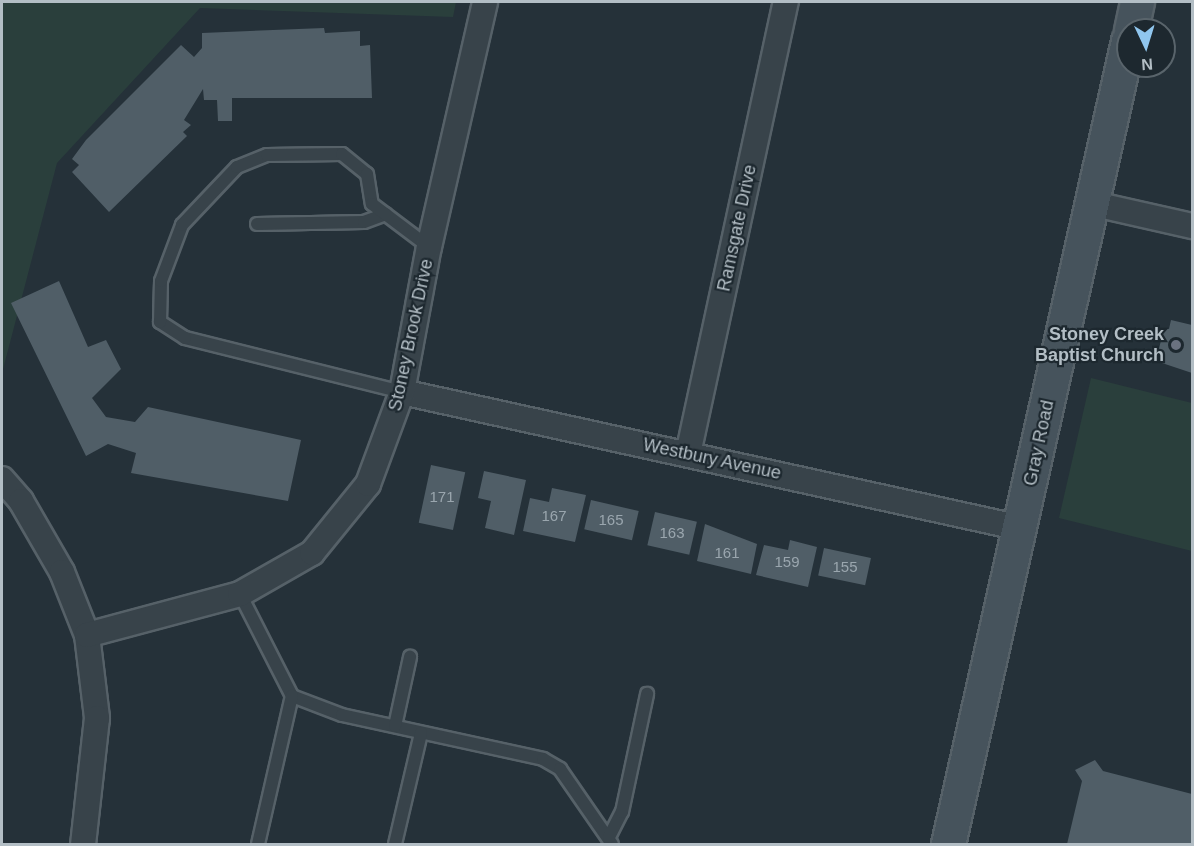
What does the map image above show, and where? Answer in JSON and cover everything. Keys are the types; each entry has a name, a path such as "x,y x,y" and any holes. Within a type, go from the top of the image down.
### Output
{"main road":[{"path":"1134,18 1137,2"},
{"name":"Gray Road","path":"948,844 1021,528 1090,203 1119,78"}],"street":[{"name":"Stoney Brook Drive","path":"87,635 240,594 312,553 350,510 368,484 402,392 429,247 485,2"},
{"name":"Ramsgate Drive","path":"688,454 786,2"},
{"path":"1090,203 1192,226"},
{"name":"Westbury Avenue","path":"402,392 1021,528"},
{"path":"2,479 21,501 62,572 87,635 97,718 83,844"}],"lane":[{"path":"402,392 184,338 160,322 161,281 182,225 237,167 267,155 342,154 367,174 372,204 429,247"},
{"path":"257,224 364,222 386,214"},
{"path":"240,594 292,696 258,844"},
{"path":"395,726 410,657"},
{"path":"610,841 622,812 647,694"},
{"path":"292,696 342,715 543,759 560,769 610,841"},
{"path":"395,844 421,734"}],"green space":[{"path":"2,2 456,2 453,17 200,8 57,163 2,373"},
{"path":"1091,378 1192,403 1192,551 1059,518"}],"building":[{"path":"324,28 325,33 360,31 360,46 370,45 372,98 232,98 232,121 218,121 217,100 204,100 203,89 184,120 191,125 183,132 187,136 109,212 72,172 79,165 72,159 86,140 181,45 194,57 202,48 202,33"},
{"path":"59,281 88,347 106,340 121,369 92,398 106,417 135,422 148,407 301,440 288,501 131,473 136,453 108,444 86,456 11,303"},
{"name":"Stoney Creek Baptist Church","path":"1171,320 1192,325 1192,373 1156,361 1164,328 1169,329"},
{"path":"431,465 465,472 453,530 419,523"},
{"path":"484,471 526,480 514,535 485,528 491,501 478,498"},
{"path":"552,488 586,495 575,542 523,531 530,498 549,502"},
{"path":"591,500 639,511 632,540 584,529"},
{"path":"655,512 697,522 689,555 647,545"},
{"path":"705,524 757,544 751,574 697,561"},
{"path":"790,540 817,547 808,587 756,575 764,545 788,550"},
{"path":"824,548 871,558 865,585 818,575"},
{"path":"1095,760 1103,771 1192,794 1192,844 1067,844 1082,781 1075,770"}],"place":[{"name":"Stoney Creek Baptist Church","path":"1176,345"}]}
